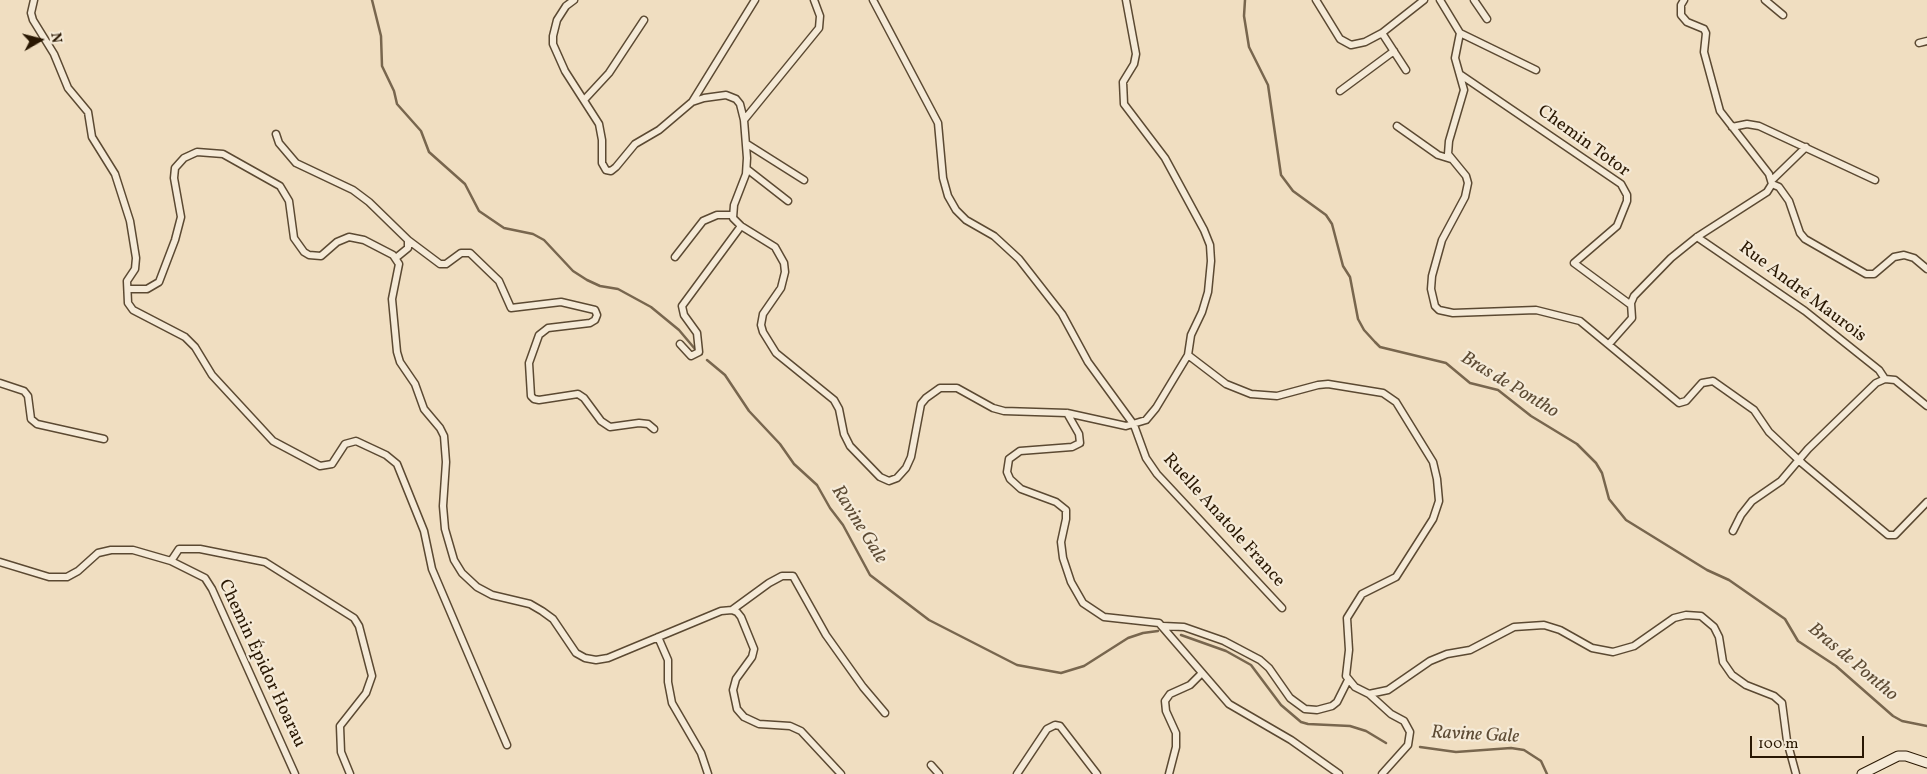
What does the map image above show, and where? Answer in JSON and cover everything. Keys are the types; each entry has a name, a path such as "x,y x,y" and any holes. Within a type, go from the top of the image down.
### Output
{"main road":[{"path":"1862,774 1898,756 1906,756 1927,762"}],"street":[{"path":"34,0 31,14 33,20 54,54 68,88 88,112 94,141 115,174 119,185 132,230 136,258 135,269 127,282 128,303 133,310 185,337 195,347 212,375 274,441 320,466 332,464 345,444 356,441 386,455 397,464 424,530 432,569 506,744"},
{"path":"574,0 566,6 557,20 553,44 565,72 601,128 602,163 608,171 616,167 635,144 659,130 692,102 754,0"},
{"path":"744,120 819,28 819,10 814,0"},
{"name":"Ruelle Anatole France","path":"874,0 938,123 943,178 951,203 966,220 994,236 1019,259 1062,314 1088,362 1134,425 1146,458 1162,481 1282,608"},
{"path":"692,102 717,95 731,96 740,104 747,144 746,169 734,204 733,215 736,222 741,226 776,247 784,263 785,272 781,288 761,318 767,342 776,353 834,400 839,409 846,440 885,480 897,478 906,468 911,456 921,404 940,388 957,388 993,408 1067,414 1115,425 1134,425 1146,420 1156,408 1188,355 1191,335 1202,312 1208,292 1211,262 1210,245 1165,158 1124,104 1123,82 1134,64 1136,54 1126,0"},
{"path":"1316,0 1344,43 1358,44 1382,33 1424,0"},
{"path":"1440,0 1460,33 1536,70"},
{"path":"1474,0 1487,19"},
{"path":"1684,0 1681,5 1681,15 1687,22 1704,29 1706,33 1704,52 1720,111 1772,182 1789,201 1800,233 1805,239 1866,274 1874,274 1894,257 1904,254 1914,258 1927,268"},
{"path":"1765,0 1784,16"},
{"path":"584,100 609,73 644,20"},
{"path":"1382,33 1406,70"},
{"path":"1460,33 1455,58 1464,90 1449,141 1448,154 1466,176 1468,190 1442,240 1434,267 1431,289 1435,306 1439,310 1453,313 1536,310 1580,321 1679,403 1686,401 1707,380 1719,384 1754,410 1769,432 1798,460 1888,535 1895,535 1927,502"},
{"path":"1919,43 1927,40"},
{"path":"1340,91 1394,51"},
{"name":"Chemin Totor","path":"1461,75 1620,184 1626,194 1626,201 1617,226 1574,263 1631,305"},
{"path":"1732,127 1754,124 1876,180"},
{"path":"1397,126 1438,155 1451,159"},
{"path":"276,134 279,143 296,163 353,190 369,202 408,240 440,264 446,264 462,253 470,253 499,281 511,308 561,302 595,310 597,315 595,320 590,323 548,328 539,336 529,363 531,396 539,400 578,394 584,398 610,428 639,423 648,424 654,429"},
{"path":"747,144 804,180"},
{"path":"1609,344 1632,318 1631,305 1634,296 1671,258 1697,237 1767,192 1772,182 1806,147"},
{"path":"128,289 146,289 158,282 175,240 181,217 174,178 175,168 184,158 197,152 223,154 280,186 289,200 294,238 304,252 309,255 321,256 338,242 350,238 364,240 397,257 399,264 392,299 397,352 405,371 415,384 424,409 440,428 444,436 446,462 443,506 445,529 454,560 462,573 477,587 492,595 530,604 542,611 553,619 568,645 585,658 596,660 608,658 721,611 732,610 769,583 782,576 793,576 826,635 863,687 885,713"},
{"path":"746,169 788,201"},
{"path":"675,257 703,221 717,215 733,215"},
{"path":"680,344 691,356 699,352 697,333 684,315 682,306 741,226"},
{"name":"Rue André Maurois","path":"1697,237 1806,311 1879,370 1885,379"},
{"path":"397,257 408,248 408,240"},
{"path":"1188,355 1226,384 1252,394 1278,396 1328,384 1383,393 1396,402 1433,462 1437,479 1438,501 1433,519 1396,577 1362,594 1347,618 1349,650 1346,670 1348,680 1355,687 1369,694 1391,714 1404,721 1410,732 1408,745 1382,774"},
{"path":"1733,531 1740,515 1752,501 1781,481 1798,460 1876,383 1885,379 1895,380 1927,406"},
{"path":"0,383 24,391 28,396 31,419 37,424 104,440"},
{"path":"1067,414 1079,434 1080,443 1072,447 1020,451 1008,462 1007,472 1010,479 1021,489 1056,502 1066,510 1061,542 1062,558 1071,582 1088,608 1114,620 1154,621 1163,626 1201,674 1228,704 1291,740 1339,774"},
{"path":"171,561 179,550 200,549 265,562 354,618 360,626 372,676 366,693 340,726 341,752 350,774"},
{"name":"Chemin Épidor Hoarau","path":"0,562 49,577 67,577 78,571 98,553 112,550 133,550 171,561 205,578 212,589 295,774"},
{"path":"732,610 741,617 754,649 752,657 736,679 733,690 737,709 744,716 759,724 790,726 802,731 841,774"},
{"path":"1369,694 1388,690 1430,661 1447,654 1470,650 1514,627 1544,624 1560,630 1592,648 1612,652 1634,646 1674,618 1686,615 1701,616 1714,627 1719,637 1723,662 1732,675 1746,686 1774,696 1782,703 1787,741 1796,774"},
{"path":"1163,626 1184,627 1224,640 1260,660 1269,668 1290,698 1305,709 1317,710 1332,706 1337,702 1348,680"},
{"path":"658,637 668,660 668,682 672,702 701,753 708,774"},
{"path":"1169,774 1176,747 1176,733 1166,711 1165,701 1170,694 1190,684 1201,674"},
{"path":"1017,774 1047,729 1055,725 1060,726 1097,774"},
{"path":"931,765 939,774"}],"waterway":[{"name":"Ravine Gale","path":"372,0 381,36 382,66 394,91 397,104 421,131 429,152 465,184 479,211 504,228 533,234 544,240 573,271 587,280 600,286 618,289 651,307 679,330 695,349"},
{"name":"Bras de Pontho","path":"1245,0 1244,16 1249,47 1268,85 1281,175 1293,191 1326,215 1332,224 1343,266 1350,277 1358,319 1364,330 1375,342 1380,347 1446,363 1470,383 1498,390 1531,416 1577,444 1596,463 1602,473 1609,499 1626,520 1707,570 1729,580 1785,619 1798,641 1836,666 1893,716 1902,721 1927,726"},
{"name":"Ravine Gale","path":"707,360 725,375 749,411 780,444 794,464 817,485 830,508 843,525 870,575 929,620 1017,665 1061,673 1084,666 1128,638 1158,631"},
{"name":"Ravine Gale","path":"1181,635 1226,651 1251,665 1281,705 1301,722 1350,726 1366,731 1386,743"},
{"name":"Ravine Gale","path":"1420,747 1456,752 1511,748 1524,750 1541,761 1547,774"}]}
